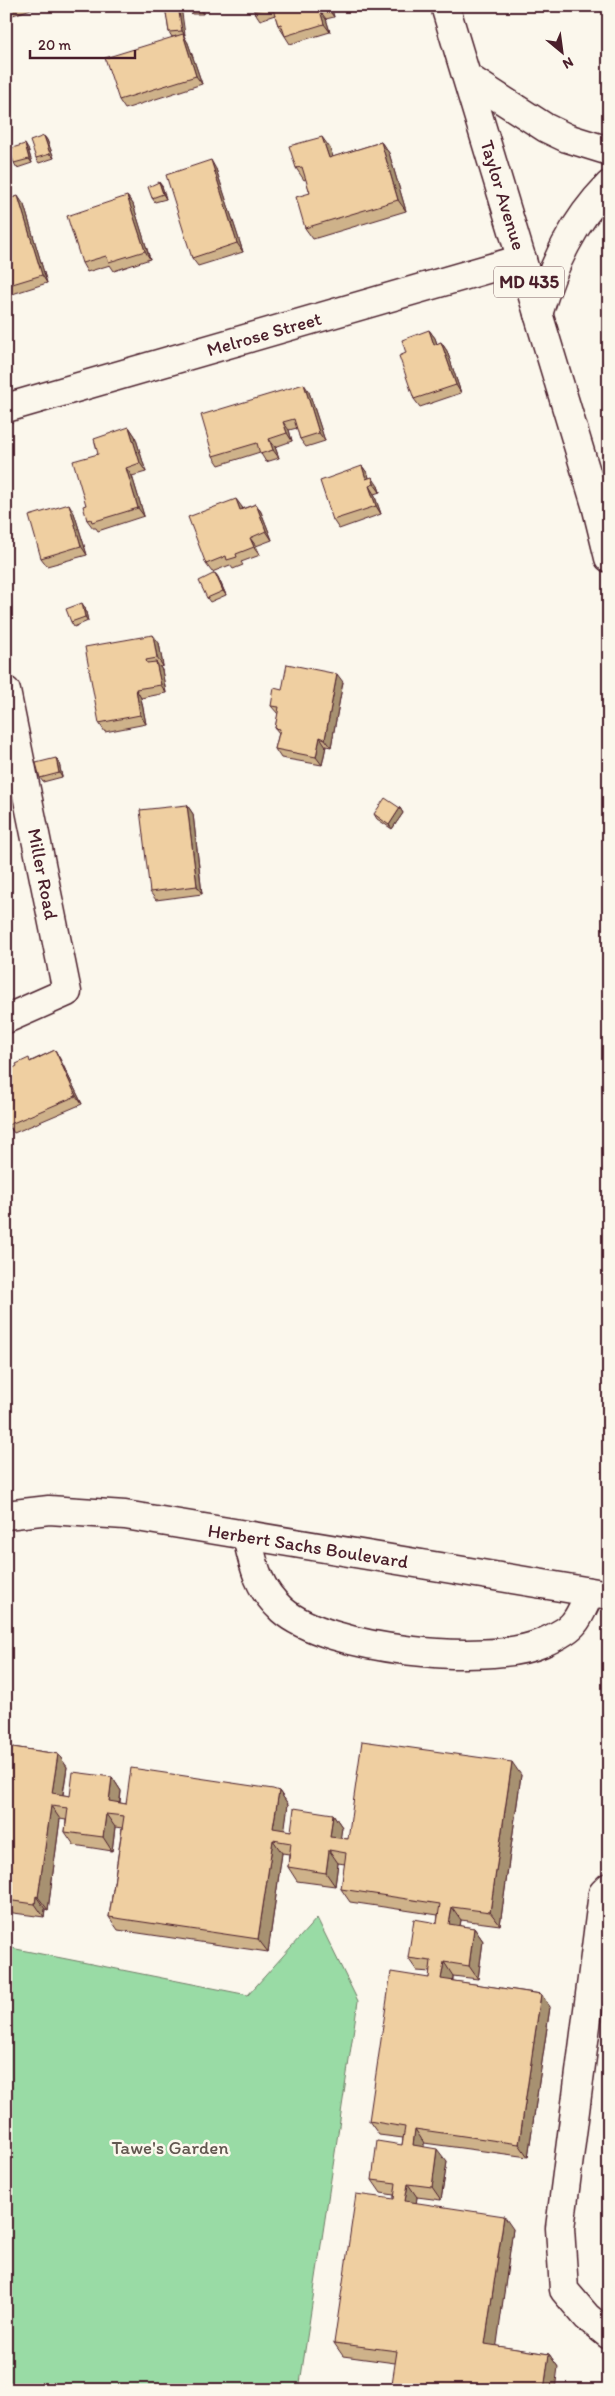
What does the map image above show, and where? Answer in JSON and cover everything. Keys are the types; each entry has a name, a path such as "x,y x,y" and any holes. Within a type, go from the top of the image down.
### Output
{"street":[{"name":"Taylor Avenue","path":"445,6 596,505 609,558"},
{"path":"467,77 546,128 567,138 609,151"},
{"path":"538,314 555,263 566,242 595,200 609,185"},
{"name":"Melrose Street","path":"6,408 522,259"},
{"name":"Miller Road","path":"6,691 66,992 6,1019"},
{"name":"Herbert Sachs Boulevard","path":"6,1515 49,1510 125,1515 600,1594"},
{"path":"247,1536 255,1573 273,1600 284,1611 310,1627 347,1640 436,1653 504,1652 542,1643 574,1624 600,1594"},
{"path":"609,1887 603,1893 560,2228 564,2290 587,2317 609,2335"}],"green space":[{"name":"Tawe's Garden","path":"317,1918 358,2001 299,2390 6,2390 6,1947 248,1995"}],"building":[{"path":"165,6 178,6 182,31 169,32"},
{"path":"189,6 200,6 200,10 189,10"},
{"path":"253,6 271,6 254,11"},
{"path":"272,6 327,6 328,9 320,11 324,24 285,36 281,24 278,25"},
{"path":"183,34 196,76 119,100 105,58"},
{"path":"44,136 50,154 36,158 30,141"},
{"path":"322,137 329,158 381,142 398,200 305,228 296,197 310,193 302,167 296,168 289,146"},
{"path":"25,144 29,159 14,163 9,149"},
{"path":"211,160 237,243 192,258 166,175"},
{"path":"159,182 163,194 152,198 148,187"},
{"path":"18,196 42,275 6,286 6,200"},
{"path":"127,196 145,251 109,262 106,256 82,263 67,216"},
{"path":"429,330 434,345 441,342 456,385 414,399 399,356 406,353 402,340"},
{"path":"304,384 319,433 300,439 294,419 283,422 287,433 269,439 273,450 260,454 257,443 213,456 201,415"},
{"path":"129,427 140,463 126,468 138,508 92,522 91,519 87,520 83,506 86,505 73,461 98,454 94,439"},
{"path":"362,466 366,479 372,477 374,484 369,486 376,506 333,520 320,481"},
{"path":"236,499 240,510 256,504 266,531 250,538 254,547 236,554 237,557 227,560 226,556 206,564 188,517"},
{"path":"69,504 81,546 41,558 29,516"},
{"path":"215,573 223,591 207,598 199,581"},
{"path":"82,603 85,617 71,622 66,609"},
{"path":"153,635 157,658 146,660 147,663 156,662 161,685 136,689 140,715 99,723 85,647"},
{"path":"287,664 337,674 325,739 320,737 316,757 275,749 280,729 275,728 279,707 271,706 274,688 282,690"},
{"path":"56,758 59,773 40,778 36,763"},
{"path":"385,798 400,808 389,825 374,814"},
{"path":"187,805 197,886 150,892 140,810"},
{"path":"55,1050 76,1096 8,1125 6,1122 6,1072 17,1066 16,1064 29,1058 30,1062"},
{"path":"362,1741 512,1762 490,1912 452,1907 449,1924 474,1928 469,1966 444,1962 441,1979 541,1994 519,2144 415,2129 413,2145 437,2149 432,2187 408,2184 405,2201 504,2216 485,2344 549,2354 544,2390 391,2390 397,2351 334,2343 356,2194 394,2199 396,2183 372,2180 377,2141 402,2145 405,2127 369,2121 391,1972 429,1978 431,1961 408,1958 414,1919 437,1923 440,1904 341,1889 346,1853 329,1850 326,1873 288,1867 291,1843 273,1840 258,1939 109,1917 124,1816 106,1814 103,1837 65,1832 68,1808 51,1806 38,1897 36,1896 35,1904 6,1900 6,1746 58,1754 52,1793 70,1796 73,1772 112,1777 109,1801 126,1804 131,1768 273,1789 279,1791 273,1828 291,1831 294,1808 333,1814 330,1837 348,1839"}]}
